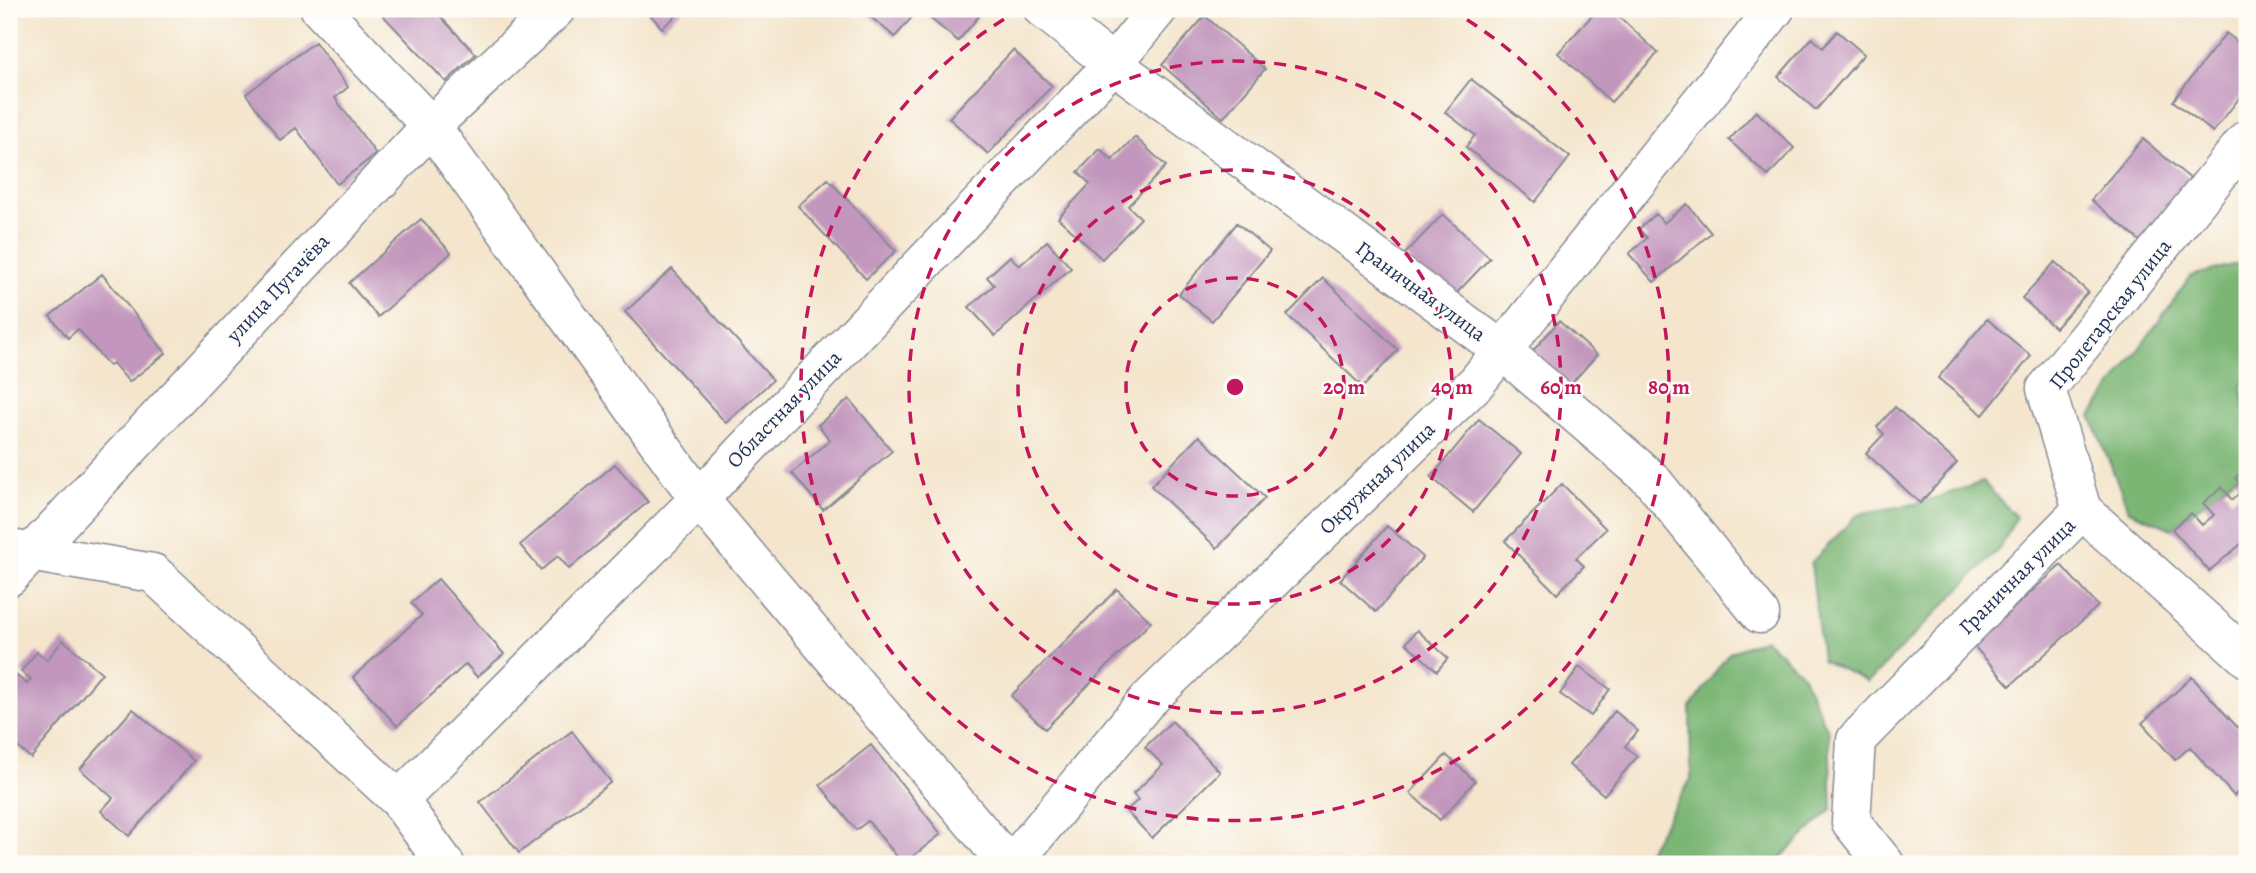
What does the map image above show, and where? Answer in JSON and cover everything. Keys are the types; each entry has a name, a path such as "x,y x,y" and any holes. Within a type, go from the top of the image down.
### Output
{"street":[{"path":"320,9 431,126 699,499 1010,864"},
{"name":"улица Пугачёва","path":"16,559 431,126 556,9"},
{"name":"Граничная улица","path":"1042,9 1503,351 1651,479 1760,614"},
{"name":"Областная улица","path":"400,800 699,499 1113,64 1158,9"},
{"name":"Окружная улица","path":"1010,864 1146,702 1476,383 1775,9"},
{"name":"Пролетарская улица","path":"2082,510 2046,389 2247,139"},
{"name":"Граничная улица","path":"1885,864 1851,822 1856,740 2082,510 2247,659"},
{"path":"16,559 153,573 400,800 445,864"}],"green space":[{"path":"2247,261 2247,382 2242,386 2247,420 2247,467 2172,529 2129,511 2091,416 2191,276"},
{"path":"1983,482 2016,517 2001,547 1868,682 1822,660 1811,563 1858,514 1920,503"},
{"path":"1765,639 1802,674 1829,733 1832,809 1774,864 1640,864 1691,779 1690,708 1729,653"}],"building":[{"path":"377,9 433,9 476,54 446,82"},
{"path":"645,9 684,9 662,28"},
{"path":"861,9 919,9 895,37"},
{"path":"919,9 985,9 958,41"},
{"path":"1598,9 1611,9 1658,53 1611,102 1558,53"},
{"path":"1205,16 1265,69 1223,118 1162,65"},
{"path":"1837,31 1864,54 1816,110 1778,77 1812,38 1823,48"},
{"path":"2226,33 2247,49 2247,88 2213,132 2173,101"},
{"path":"315,42 348,87 335,98 376,154 337,184 296,128 280,140 246,94"},
{"path":"1013,50 1052,86 988,154 949,118"},
{"path":"1471,79 1570,157 1535,202 1466,147 1475,135 1445,112"},
{"path":"1756,111 1794,148 1768,176 1729,140"},
{"path":"1135,137 1166,166 1128,206 1141,218 1102,259 1058,218 1090,184 1078,172 1100,149 1112,160"},
{"path":"2143,139 2192,180 2140,241 2091,200"},
{"path":"828,179 896,251 866,279 798,206"},
{"path":"1687,204 1711,233 1654,282 1629,254 1647,238 1639,229 1656,214 1664,223"},
{"path":"1443,214 1490,258 1451,299 1404,255"},
{"path":"421,219 451,253 378,317 349,283"},
{"path":"1237,223 1270,251 1212,321 1179,294"},
{"path":"1047,241 1071,268 995,336 969,307 994,285 987,277 1010,256 1019,266"},
{"path":"2055,262 2088,292 2055,328 2022,298"},
{"path":"672,269 773,380 726,423 625,312"},
{"path":"102,274 166,353 129,382 113,363 109,366 78,329 68,338 50,316"},
{"path":"1323,278 1398,350 1363,387 1287,315"},
{"path":"1987,319 2031,356 1983,415 1938,378"},
{"path":"1559,321 1597,355 1569,386 1531,353"},
{"path":"849,399 892,451 823,510 792,473 830,440 818,425"},
{"path":"1895,407 1957,463 1920,503 1866,453 1884,434 1877,427"},
{"path":"1479,419 1521,454 1473,512 1431,477"},
{"path":"1199,436 1265,498 1217,548 1151,486"},
{"path":"615,464 648,502 569,569 558,556 541,570 520,545"},
{"path":"2247,467 2247,539 2209,571 2172,529 2191,513 2202,525 2214,515 2203,503 2222,487 2232,500 2244,489 2235,478"},
{"path":"1562,484 1606,529 1576,558 1584,566 1557,594 1505,541"},
{"path":"1387,526 1423,557 1376,612 1340,580"},
{"path":"2061,565 2098,606 2010,686 1973,645"},
{"path":"438,579 504,654 477,677 466,664 397,726 353,677 422,615 411,603"},
{"path":"1117,589 1151,622 1045,729 1011,696"},
{"path":"1417,630 1448,658 1437,671 1406,643"},
{"path":"63,640 102,673 31,758 9,740 9,685 17,676 27,684 31,679 21,671 37,652 47,660"},
{"path":"1579,667 1610,689 1591,716 1560,694"},
{"path":"2192,677 2247,738 2247,783 2234,796 2190,747 2175,760 2142,723"},
{"path":"133,709 194,761 129,836 101,811 113,798 80,769"},
{"path":"1615,711 1638,731 1625,746 1637,757 1604,795 1569,765"},
{"path":"1172,721 1220,772 1152,838 1126,811 1138,800 1133,794 1163,765 1145,747"},
{"path":"572,731 611,782 519,853 480,802"},
{"path":"871,745 941,834 903,864 868,821 856,830 820,785"},
{"path":"1446,755 1475,781 1440,820 1410,793"}]}
